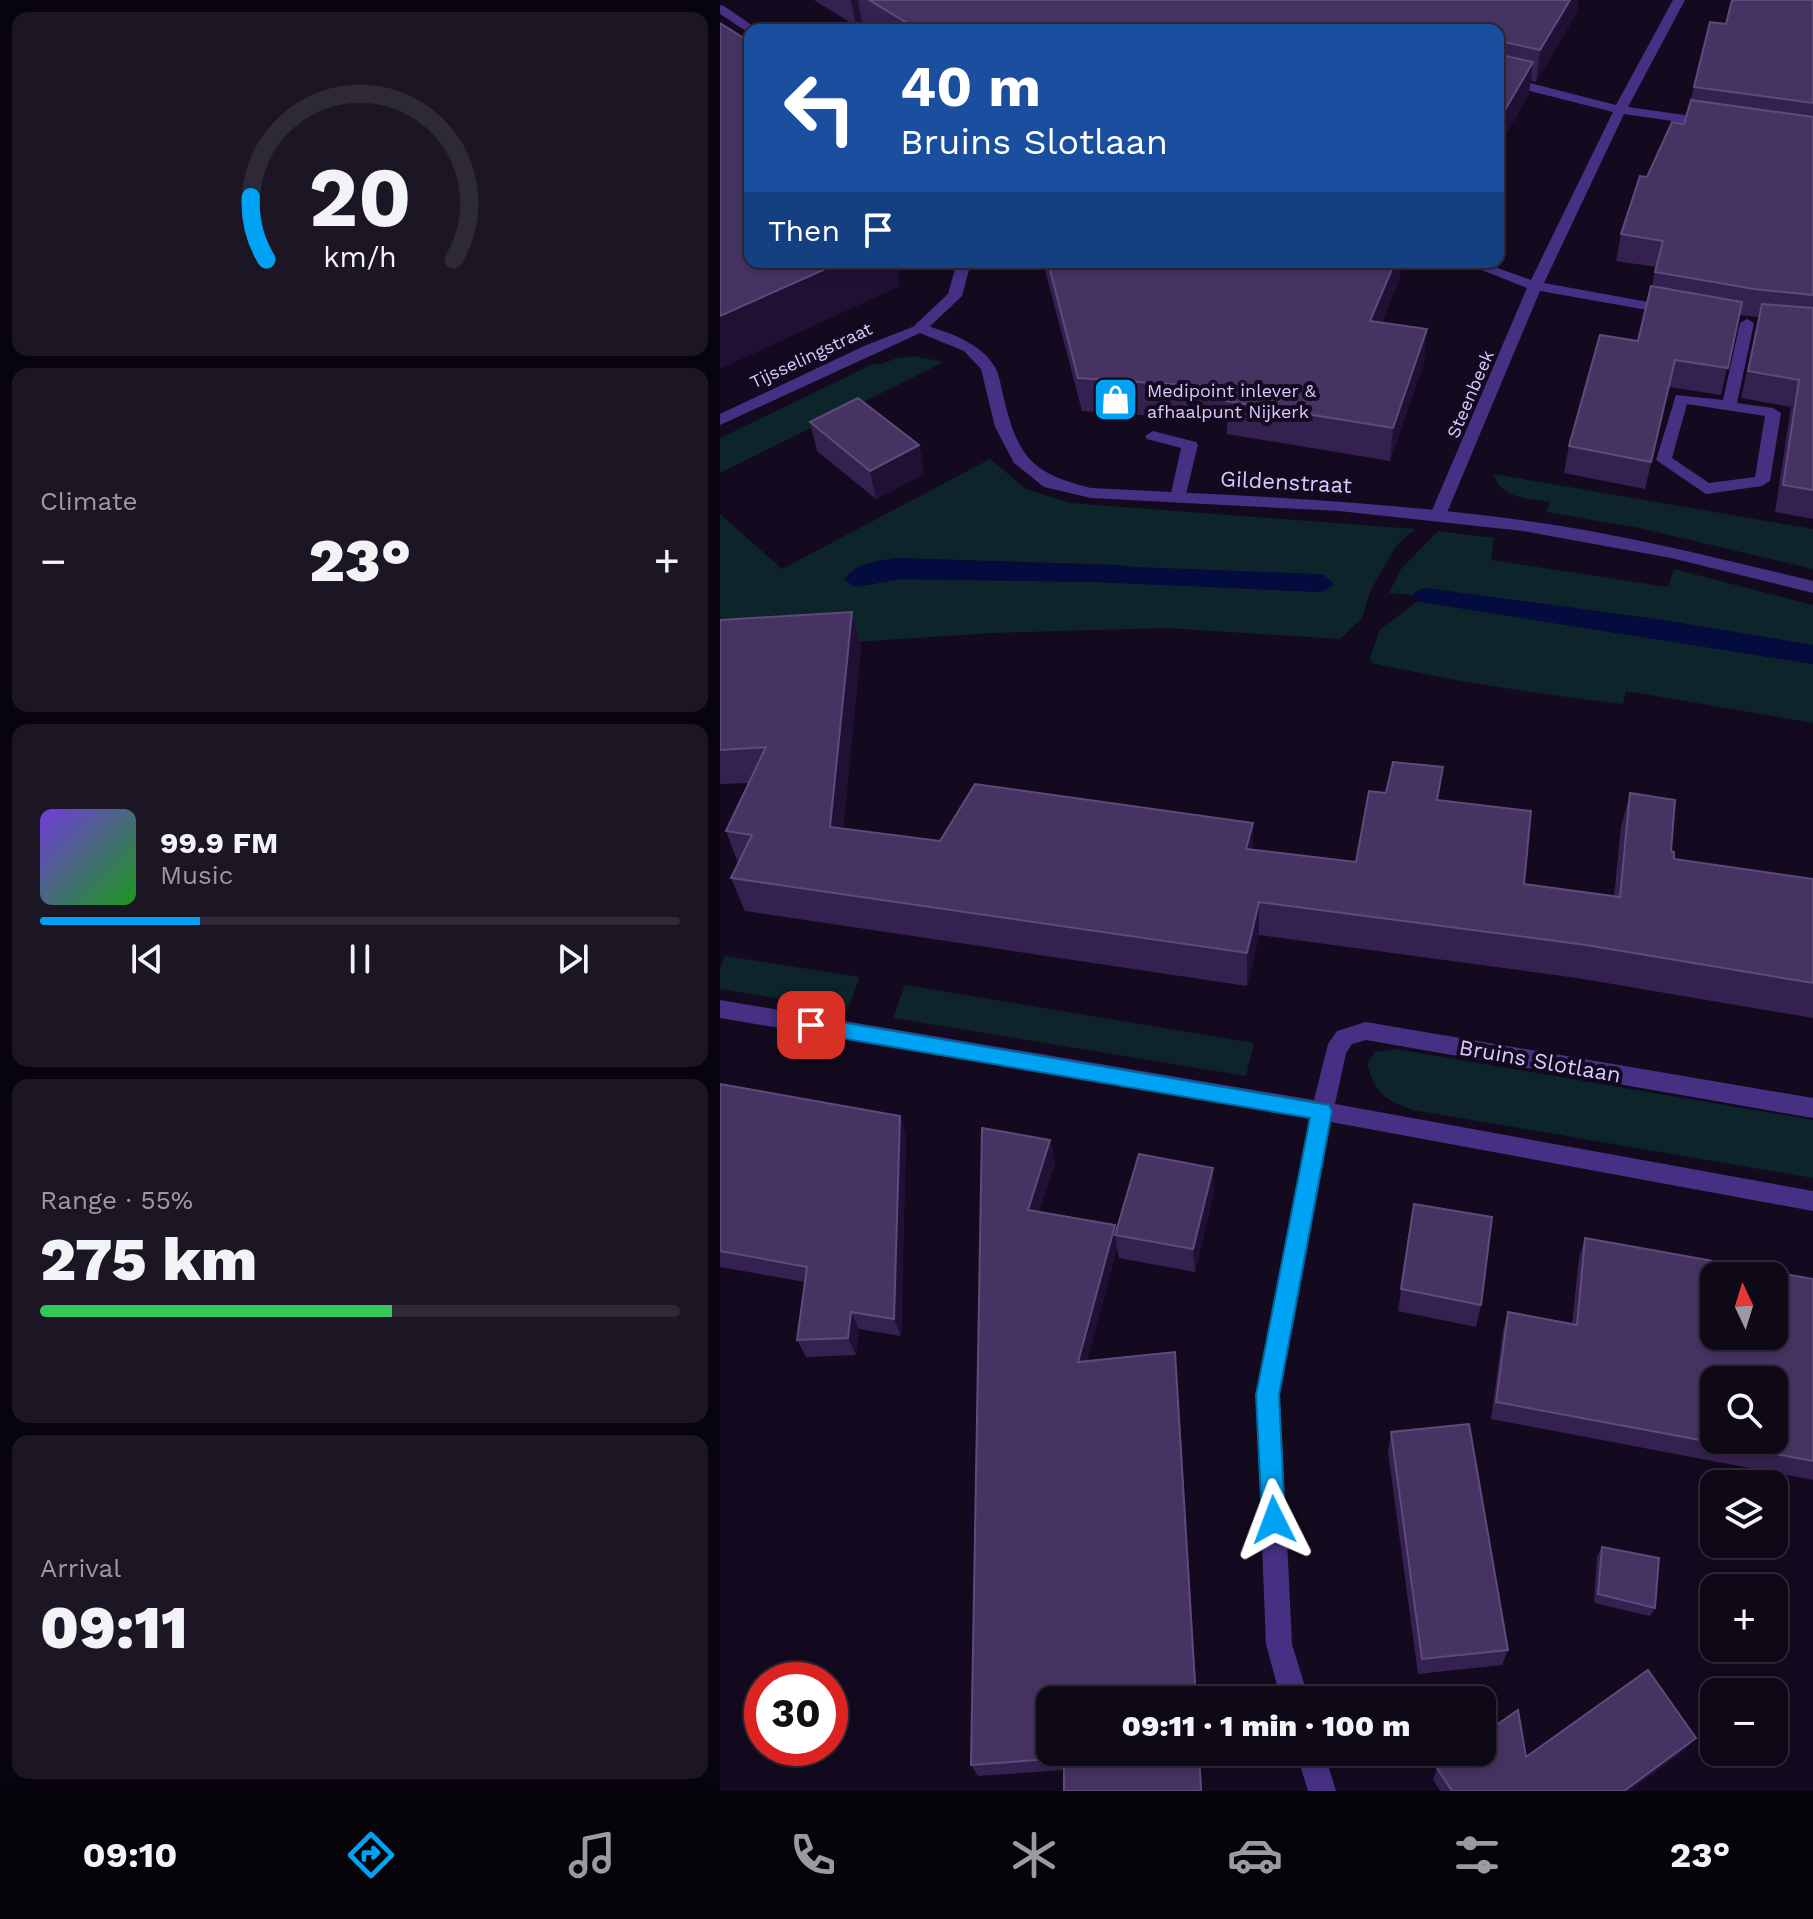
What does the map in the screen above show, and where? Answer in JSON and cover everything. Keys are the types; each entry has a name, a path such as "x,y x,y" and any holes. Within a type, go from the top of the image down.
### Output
{"street":[{"name":"Steenbeek","path":"1438,515 1535,286 1620,110 1679,0"},
{"path":"720,9 744,24"},
{"path":"1504,81 1620,110 1724,125"},
{"path":"920,328 955,296 962,268"},
{"path":"1485,268 1535,286 1686,313"},
{"path":"1729,406 1746,323"},
{"name":"Tijsselingstraat","path":"720,420 920,328"},
{"name":"Gildenstraat","path":"920,328 969,348 988,368 1003,427 1022,463 1050,483 1091,493 1339,506 1438,515 1609,540 1813,587"},
{"path":"1681,398 1729,406 1773,413 1762,481 1706,489 1664,460 1681,398"},
{"path":"1153,436 1190,445 1178,498"},
{"path":"720,1009 1322,1111 1813,1201"},
{"name":"Bruins Slotlaan","path":"1291,1686 1279,1644 1268,1395 1322,1111 1336,1050 1345,1037 1366,1031 1813,1108"},
{"path":"1314,1766 1322,1791"}],"green space":[{"path":"913,356 944,362 720,473 720,438 875,363 879,365"},
{"path":"990,459 1026,489 1070,503 1415,529 1397,545 1382,570 1370,592 1362,618 1340,639 1167,628 992,633 855,642 720,643 720,514 782,569","holes":["896,558 1118,565 1322,592 1099,582 901,579 855,587 850,573 866,565"]},
{"path":"1494,474 1813,529 1813,569 1639,528 1546,512 1550,502 1509,493 1497,482"},
{"path":"1438,531 1494,538 1491,560 1668,587 1674,569 1813,605 1813,645 1662,620 1425,588 1414,595 1389,593 1401,569"},
{"path":"1418,601 1813,664 1813,723 1626,691 1623,704 1560,696 1466,682 1373,663 1370,658 1380,629"},
{"path":"725,956 860,977 847,1010 720,989 720,968"},
{"path":"905,985 1254,1043 1246,1076 893,1018"},
{"path":"1396,1049 1813,1120 1813,1178 1413,1110 1382,1094 1373,1082 1367,1063 1375,1052"}],"shaded area":[{"path":"896,558 1317,574 1324,575 1334,584 1322,592 1099,582 901,579 855,587 845,580 860,566"},
{"path":"1425,588 1662,620 1813,645 1813,664 1420,602 1414,598 1415,592"}],"building":[{"path":"869,0 1570,0 1540,50 1504,42 1504,24 909,24"},
{"path":"1732,0 1813,0 1813,103 1694,87 1710,22 1726,24"},
{"path":"720,23 744,38 744,268 828,268 720,316"},
{"path":"1504,56 1533,62 1504,112"},
{"path":"1691,100 1813,117 1813,295 1754,289 1655,272 1663,241 1621,234 1640,176 1647,177 1672,122 1684,124"},
{"path":"1050,268 1392,268 1370,321 1427,329 1393,428 1226,401 1232,388 1078,378"},
{"path":"1651,286 1742,302 1728,368 1675,360 1651,462 1569,446 1600,335 1638,341"},
{"path":"1762,304 1813,308 1813,490 1783,485 1799,380 1748,371"},
{"path":"858,398 919,445 870,471 810,422"},
{"path":"852,612 830,827 940,841 975,784 1253,823 1246,849 1356,862 1369,791 1386,793 1393,762 1443,767 1437,800 1531,811 1524,884 1620,897 1630,793 1675,800 1671,851 1674,852 1674,859 1813,879 1813,983 1586,945 1259,902 1247,953 731,878 752,835 726,831 766,747 720,750 720,620"},
{"path":"720,1084 900,1116 894,1319 851,1312 848,1338 797,1340 807,1267 720,1251"},
{"path":"982,1128 1050,1140 1028,1210 1115,1225 1078,1362 1175,1352 1195,1686 1036,1686 1036,1760 971,1765"},
{"path":"1139,1154 1213,1168 1193,1249 1115,1235"},
{"path":"1414,1204 1492,1217 1481,1305 1401,1289"},
{"path":"1585,1238 1718,1262 1700,1262 1700,1350 1788,1350 1788,1275 1813,1279 1813,1461 1775,1454 1788,1454 1788,1366 1700,1366 1700,1440 1496,1402 1508,1312 1577,1325"},
{"path":"1469,1424 1508,1650 1422,1659 1391,1432"},
{"path":"1602,1547 1659,1558 1655,1608 1598,1594"},
{"path":"1648,1670 1696,1738 1624,1791 1452,1791 1437,1768 1496,1766 1496,1725 1518,1710 1526,1757"},
{"path":"1064,1766 1200,1766 1201,1791 1064,1791"}],"place":[{"name":"Medipoint inlever & afhaalpunt Nijkerk","path":"1116,400"}],"route":[{"path":"811,1025 1322,1111 1268,1395 1274,1520"}]}
